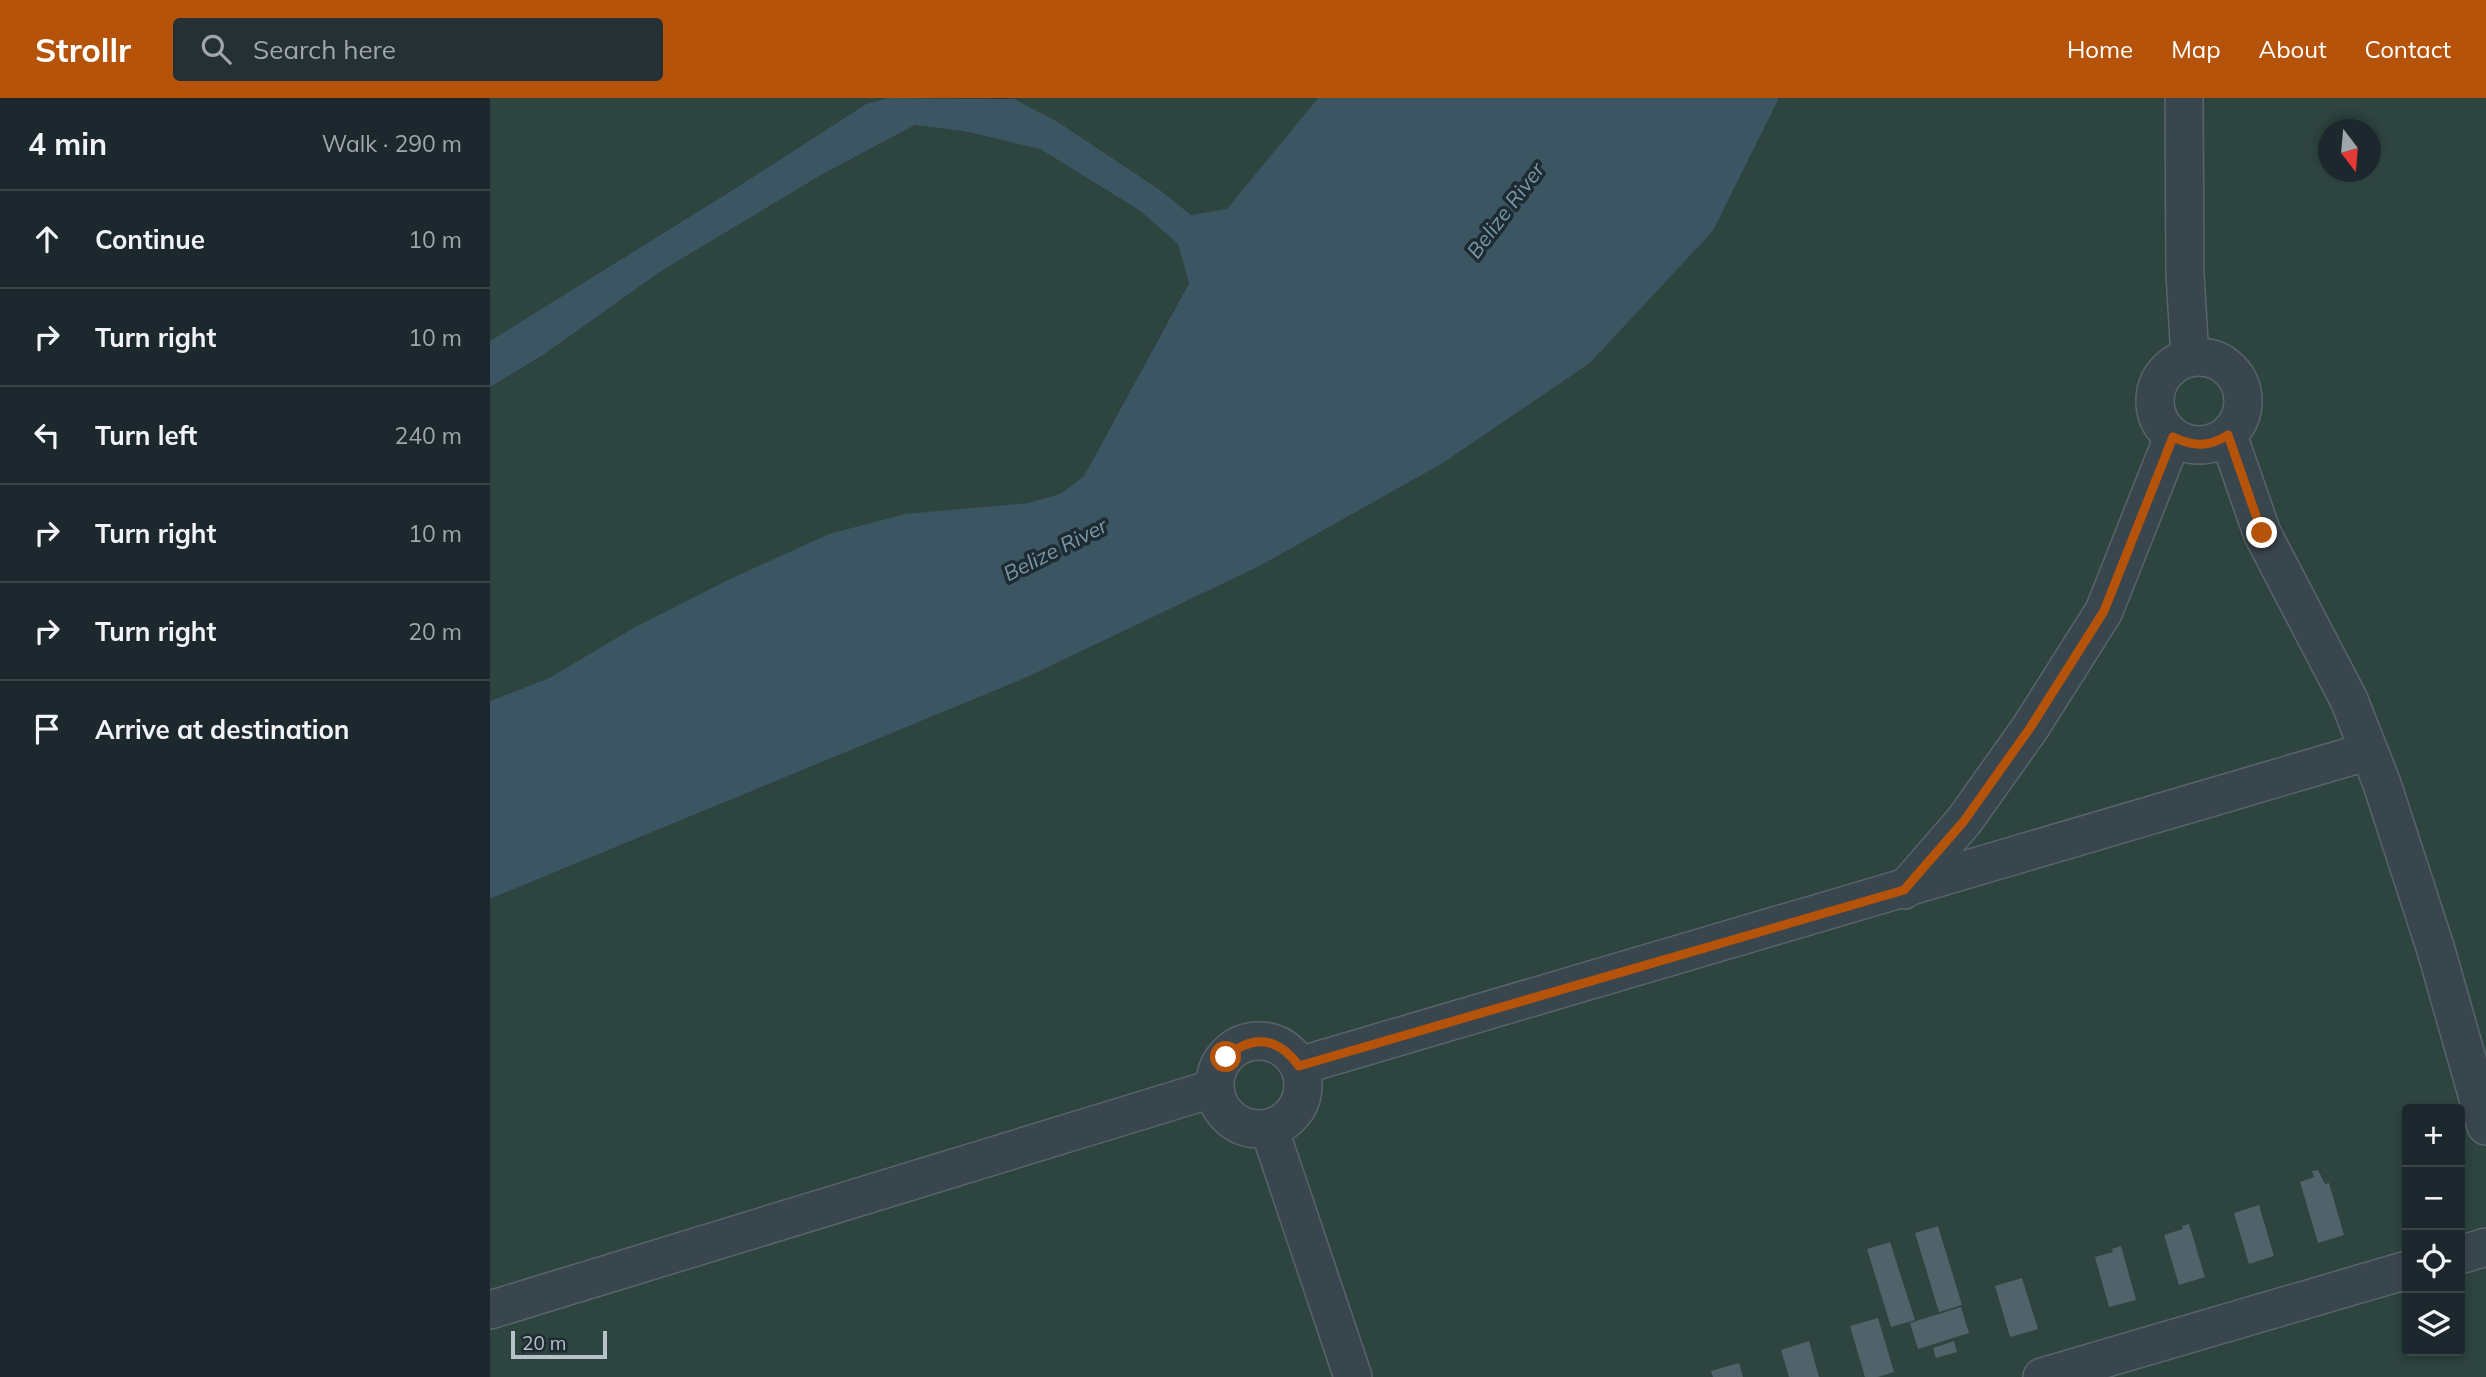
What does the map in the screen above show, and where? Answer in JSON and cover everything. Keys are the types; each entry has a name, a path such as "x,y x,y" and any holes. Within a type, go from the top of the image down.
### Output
{"street":[{"path":"2184,98 2185,274 2190,358"},
{"path":"2190,358 2205,358 2219,362 2231,370 2244,396 2243,411 2238,424 2228,435 2216,443 2201,446 2186,444 2163,427 2155,400 2158,386 2171,368 2190,358"},
{"path":"2228,435 2262,533 2349,700 2369,751 2436,950 2486,1126"},
{"path":"1904,890 1964,821 2030,728 2104,611 2173,437"},
{"path":"1299,1066 2369,751"},
{"path":"1265,1041 1291,1054 1299,1066 1303,1094 1297,1108 1288,1119 1269,1128 1246,1128 1233,1121 1216,1098 1218,1069 1237,1047 1250,1042 1265,1041"},
{"path":"490,1310 1215,1088"},
{"path":"1269,1128 1353,1377"},
{"path":"2465,1253 2486,1247"},
{"path":"2042,1377 2402,1271"}],"green space":[{"path":"490,98 888,98 866,104 490,341"},
{"path":"1010,98 1318,98 1227,210 1191,215 1160,190 1058,122"},
{"path":"1779,98 2486,98 2486,1377 490,1377 490,899 1023,679 1260,566 1443,463 1590,363 1713,231"},
{"path":"915,125 963,131 1040,149 1139,210 1178,244 1189,282 1084,476 1060,494 1028,503 991,507 635,627 549,678 490,701 490,387 543,355 663,270 823,174"}],"water":[{"name":"Belize River","path":"888,98 1014,99 1058,122 1160,190 1191,215 1227,209 1318,98 1779,98 1713,231 1590,363 1443,463 1260,566 1023,679 490,899 490,701 549,678 635,627 732,578 829,534 905,514 1028,503 1060,494 1084,476 1189,283 1178,244 1139,210 1040,149 963,131 915,125 823,174 663,270 543,355 490,387 490,341 866,104"}],"building":[{"path":"2318,1170 2325,1184 2329,1183 2344,1235 2318,1243 2300,1182 2314,1177 2312,1171"},
{"path":"2259,1205 2274,1256 2249,1264 2234,1213"},
{"path":"2189,1224 2205,1277 2179,1285 2164,1235 2183,1229 2182,1226"},
{"path":"1938,1226 1962,1305 1939,1312 1915,1233"},
{"path":"1890,1242 1915,1320 1891,1327 1867,1249"},
{"path":"2121,1246 2136,1300 2109,1307 2095,1257 2113,1252 2112,1249"},
{"path":"2022,1278 2038,1329 2010,1337 1995,1286"},
{"path":"1961,1307 1969,1333 1918,1349 1910,1323"},
{"path":"1878,1318 1894,1372 1878,1377 1865,1377 1850,1326"},
{"path":"1809,1341 1819,1377 1789,1377 1781,1350"},
{"path":"1954,1341 1957,1352 1936,1358 1933,1348"},
{"path":"1739,1363 1743,1377 1713,1377 1711,1371"}],"route":[{"path":"1226,1057 1237,1047 1250,1042 1265,1041 1291,1054 1299,1066 1904,890 1964,821 2030,728 2104,611 2173,437 2186,444 2201,446 2216,443 2228,435 2262,533"}]}
